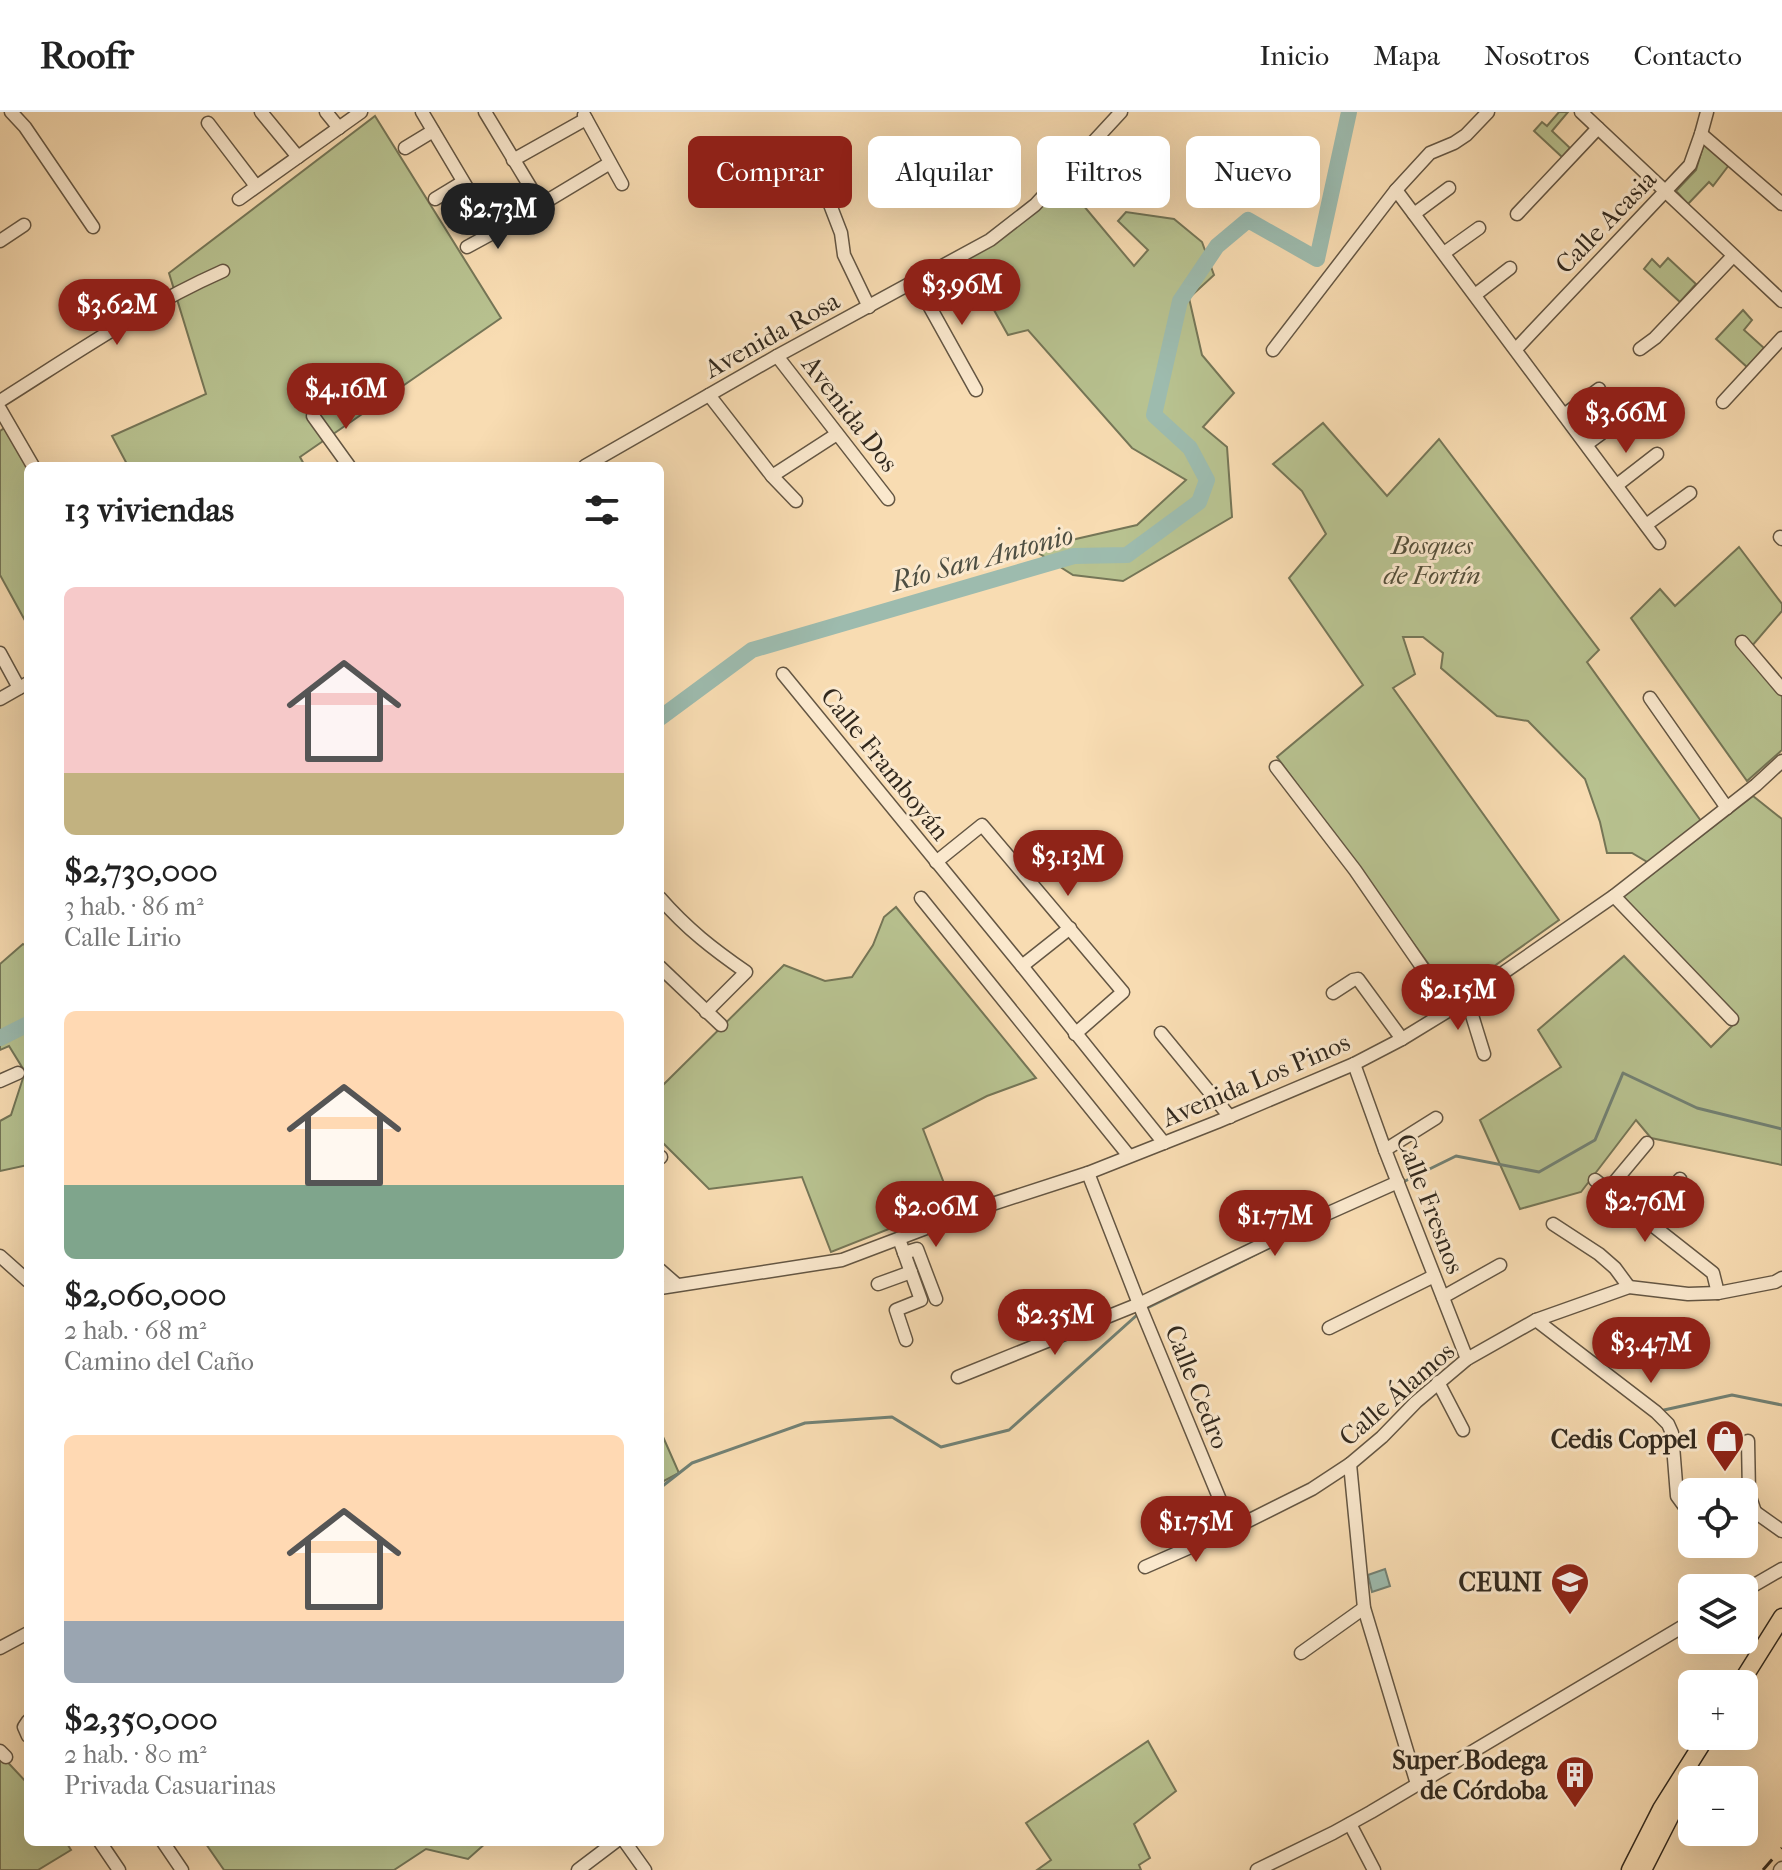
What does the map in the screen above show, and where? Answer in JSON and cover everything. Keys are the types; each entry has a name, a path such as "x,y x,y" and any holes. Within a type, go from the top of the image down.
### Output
{"main road":[{"path":"1749,1670 1782,1617"},
{"path":"1758,1674 1782,1637"},
{"path":"1630,1870 1699,1750"},
{"path":"1643,1870 1666,1812 1678,1797"}],"street":[{"path":"11,112 25,127 93,227"},
{"path":"261,112 298,157"},
{"path":"326,112 339,128"},
{"path":"239,199 361,112"},
{"path":"422,112 494,233"},
{"path":"1273,350 1396,190 1430,153 1466,135 1488,112"},
{"path":"1581,112 1782,301"},
{"name":"Calle Acasia","path":"1516,349 1690,165 1707,112"},
{"path":"489,114 540,203"},
{"name":"Avenida Rosa","path":"592,462 777,356 990,240 1035,205 1116,114"},
{"path":"513,160 584,115 622,184"},
{"path":"208,123 256,186"},
{"path":"1517,214 1598,128"},
{"path":"405,148 433,131"},
{"path":"1701,134 1782,204"},
{"path":"467,247 610,163"},
{"path":"435,199 463,182"},
{"path":"1414,214 1449,188"},
{"path":"1396,190 1659,543"},
{"path":"831,208 841,233 844,255 869,307"},
{"path":"0,241 24,225"},
{"path":"1444,253 1479,228"},
{"path":"1640,349 1655,338 1733,256"},
{"path":"1475,295 1510,268"},
{"path":"0,401 113,329 183,289 223,271"},
{"path":"916,282 976,390"},
{"path":"1723,402 1782,338"},
{"name":"Avenida Dos","path":"777,356 888,499"},
{"path":"1564,415 1599,389"},
{"path":"709,395 772,476 796,501"},
{"path":"0,409 31,462"},
{"path":"313,416 346,462"},
{"path":"1587,444 1625,416"},
{"path":"772,476 837,434"},
{"path":"1617,485 1657,454"},
{"path":"1646,525 1690,493"},
{"path":"1742,642 1782,689"},
{"path":"0,653 24,686 0,699"},
{"name":"Calle Framboyán","path":"783,674 1164,1143"},
{"path":"1650,698 1727,808"},
{"name":"Avenida Los Pinos","path":"664,1287 842,1260 974,1210 1088,1173 1354,1064 1467,999 1614,896 1782,761"},
{"path":"1276,767 1355,870 1451,1009"},
{"path":"1770,772 1782,782"},
{"path":"936,862 982,825 1123,992 1075,1034"},
{"path":"1614,896 1732,1019"},
{"path":"921,898 1129,1156"},
{"path":"664,903 701,940 746,972 706,1012"},
{"path":"1022,966 1070,928"},
{"path":"664,971 721,1025"},
{"path":"1333,993 1358,979 1402,1039"},
{"path":"1467,999 1484,1054"},
{"path":"1161,1033 1230,1117"},
{"name":"Calle Fresnos","path":"1354,1064 1467,1359"},
{"path":"0,1081 18,1073"},
{"path":"1385,1150 1436,1118"},
{"path":"1607,1191 1647,1143"},
{"name":"Calle Cedro","path":"1088,1173 1232,1529"},
{"path":"1645,1221 1680,1179"},
{"path":"1595,1180 1713,1273 1718,1293"},
{"path":"958,1377 1139,1304 1398,1182"},
{"path":"1553,1224 1599,1254 1615,1268 1629,1287"},
{"path":"899,1239 921,1300 896,1310 906,1340"},
{"path":"904,1253 917,1249 936,1299"},
{"path":"0,1256 24,1274"},
{"path":"1443,1297 1500,1265"},
{"path":"878,1284 911,1272"},
{"path":"664,1274 676,1284"},
{"path":"1329,1328 1434,1276"},
{"name":"Calle Álamos","path":"1145,1567 1312,1489 1350,1464 1467,1359 1536,1320 1629,1287 1688,1294 1718,1293 1782,1278"},
{"path":"1536,1320 1668,1424 1672,1433 1678,1497"},
{"path":"1438,1382 1463,1430"},
{"path":"1748,1441 1749,1478"},
{"path":"1350,1464 1364,1608 1417,1784"},
{"path":"1758,1517 1782,1531"},
{"path":"1758,1583 1782,1569"},
{"path":"1301,1653 1364,1608"},
{"path":"1257,1870 1350,1824 1678,1629"},
{"path":"0,1648 24,1640"},
{"path":"1350,1824 1374,1870"},
{"path":"103,1846 119,1870"},
{"path":"166,1846 182,1870"},
{"path":"578,1870 610,1846"},
{"path":"628,1846 645,1870"}],"green space":[{"path":"1559,112 1568,112 1552,131 1570,148 1562,157 1534,131 1542,122 1547,126"},
{"path":"375,116 501,318 300,457 303,462 126,462 112,436 206,394 169,273"},
{"path":"1704,143 1729,165 1713,186 1709,182 1688,204 1676,191 1696,170"},
{"path":"1037,204 1037,208 1086,208 1134,266 1148,250 1118,221 1126,212 1174,219 1202,242 1214,275 1189,298 1202,355 1234,393 1203,427 1227,447 1232,517 1123,581 1073,575 1032,549 1137,525 1186,480 1132,448 1028,330 1008,335 966,260 992,244"},
{"path":"1668,258 1696,284 1680,302 1644,269 1652,259 1660,267"},
{"path":"1743,310 1752,320 1744,330 1764,348 1747,367 1716,339"},
{"name":"Bosques de Fortín","path":"1323,423 1387,496 1439,439 1599,650 1587,662 1701,821 1649,863 1632,853 1607,853 1585,779 1528,721 1497,716 1441,668 1443,653 1423,637 1403,637 1415,674 1393,688 1559,920 1452,996 1277,757 1363,685 1289,578 1326,534 1302,491 1273,464"},
{"path":"6,427 26,462 24,619 0,575 0,431"},
{"path":"1739,547 1782,604 1782,611 1745,654 1782,696 1782,750 1747,781 1631,618 1660,589 1675,606"},
{"path":"1753,796 1782,819 1782,1165 1651,1138 1636,1120 1581,1192 1520,1209 1480,1120 1561,1067 1538,1030 1624,956 1711,1047 1738,1020 1620,899"},
{"path":"896,907 1036,1078 987,1096 923,1129 952,1204 831,1252 802,1177 709,1189 664,1144 664,1084 784,965 825,981 852,977 873,945 884,917"},
{"path":"24,945 24,1070 9,1046 0,1050 0,964"},
{"path":"24,1075 24,1166 0,1171 0,1121 11,1115"},
{"path":"664,1439 679,1473 664,1481"},
{"path":"1148,1741 1176,1791 1134,1824 1150,1858 1139,1865 1141,1870 1037,1870 1051,1860 1026,1823"},
{"path":"0,1754 24,1780 24,1846 68,1846 71,1850 38,1870 0,1870"},
{"path":"207,1846 483,1846 468,1859 426,1849 394,1870 224,1870"}],"shaded area":[{"path":"1385,1569 1390,1586 1372,1592 1368,1575"}],"waterway":[{"name":"Río San Antonio","path":"664,715 752,650 1074,556 1127,555 1199,502 1207,480 1190,448 1154,415 1180,301 1217,246 1248,220 1317,259 1349,112"},
{"name":"Río San Antonio","path":"0,1038 24,1026"},
{"path":"1401,1183 1456,1156 1539,1172 1595,1140 1623,1073 1697,1108 1782,1129"},
{"path":"1147,1308 1269,1248"},
{"path":"664,1485 692,1463 805,1423 892,1417 941,1447 1009,1430 1137,1315"},
{"path":"1664,1410 1732,1395 1782,1405"}],"railway":[{"path":"1763,1870 1782,1848"}],"place":[{"name":"Cedis Coppel","path":"1725,1473"},
{"name":"CEUNI","path":"1570,1616"},
{"name":"Super Bodega de Córdoba","path":"1575,1809"}]}
